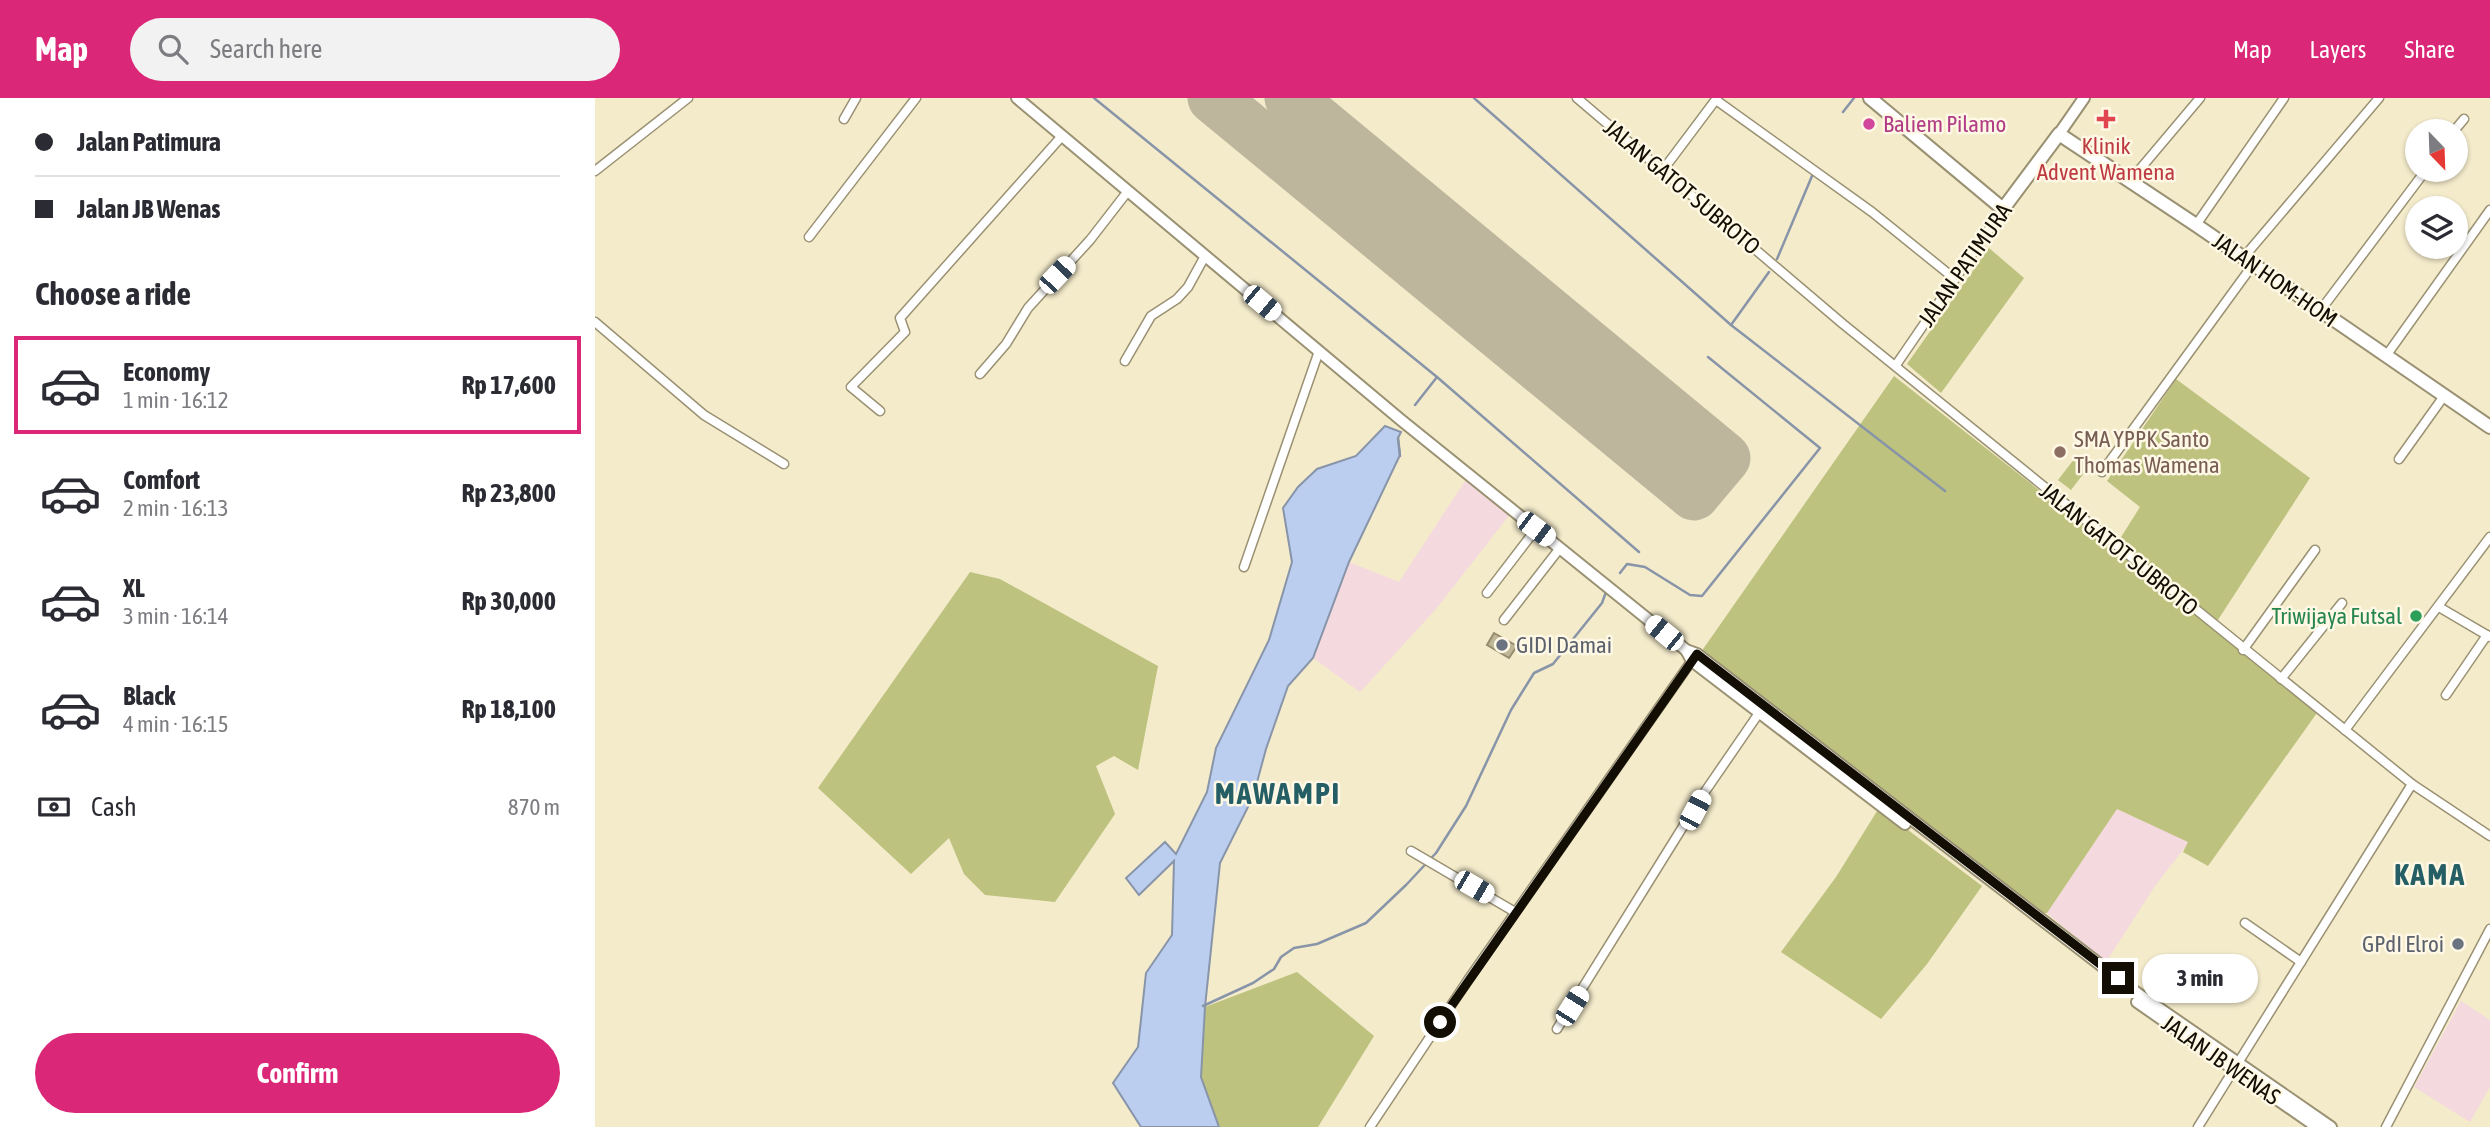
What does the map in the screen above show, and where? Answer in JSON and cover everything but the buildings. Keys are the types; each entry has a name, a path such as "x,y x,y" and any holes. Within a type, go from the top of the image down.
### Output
{"highway":[{"path":"1870,98 2006,206"},
{"path":"1881,98 2006,206"},
{"name":"JALAN PATIMURA","path":"2006,206 2059,135"},
{"name":"JALAN HOM-HOM","path":"2059,135 2196,225 2490,427"}],"main road":[{"path":"1017,98 1319,351 1691,655"},
{"name":"JALAN PATIMURA","path":"2059,135 2084,98"},
{"name":"JALAN JB WENAS","path":"1691,655 1759,713 1888,807"},
{"name":"JALAN JB WENAS","path":"1691,655 2077,951 2317,1127"},
{"name":"JALAN JB WENAS","path":"2235,1066 2331,1127"}],"street":[{"path":"595,171 688,98"},
{"path":"844,119 856,98"},
{"path":"809,237 916,98"},
{"name":"JALAN GATOT SUBROTO","path":"1577,98 1843,324 2243,650 2412,784 2490,836"},
{"path":"2130,181 2200,98"},
{"path":"2196,225 2284,98"},
{"path":"2102,472 2248,262 2379,98"},
{"path":"1663,170 1716,99 1872,212 1955,279"},
{"path":"880,411 851,387 905,332 900,318 1062,136"},
{"path":"2320,311 2417,182"},
{"path":"980,374 1006,344 1028,308 1090,240 1128,191"},
{"name":"JALAN PATIMURA","path":"1896,365 2006,206"},
{"path":"2386,356 2490,212"},
{"path":"1125,361 1151,316 1177,299 1188,287 1205,256"},
{"path":"595,322 704,415 784,464"},
{"path":"1244,568 1319,351"},
{"path":"2399,459 2444,396"},
{"path":"1487,593 1536,529"},
{"path":"2345,730 2486,550 2490,537"},
{"path":"1504,620 1560,548"},
{"path":"2243,650 2315,550"},
{"path":"2281,680 2342,603"},
{"path":"2439,607 2489,636 2446,695"},
{"path":"1370,1127 1691,655"},
{"path":"1557,1030 1702,796 1759,713"},
{"path":"2198,1127 2412,784"},
{"path":"1411,851 1515,912"},
{"path":"2245,923 2301,962"},
{"path":"2386,1127 2490,929"}],"shaded area":[{"path":"1467,478 1511,513 1436,609 1360,692 1313,658 1349,562 1399,582"},
{"path":"2117,809 2189,842 2155,886 2106,962 2047,913"},
{"path":"2461,1001 2490,1020 2490,1087 2470,1122 2414,1087"}],"green space":[{"path":"1989,248 2024,278 1941,393 1907,364"},
{"path":"1894,376 2086,527 2089,524 2118,542 2140,507 2107,481 2176,379 2310,478 2214,626 2319,710 2208,866 2183,852 2188,842 2117,809 2047,913 2041,913 1701,652"},
{"path":"2078,454 2091,464 2071,490 2058,480"},
{"path":"970,572 1000,579 1158,666 1138,770 1114,756 1096,766 1115,814 1055,902 985,895 964,874 949,838 911,874 818,788"},
{"path":"1879,808 1982,886 1927,964 1881,1019 1781,952 1836,877"},
{"path":"1297,972 1374,1036 1318,1127 1219,1127 1201,1077 1205,1007"}],"water":[{"path":"1385,426 1401,432 1398,438 1400,455 1349,562 1313,658 1288,686 1253,797 1220,863 1205,1007 1201,1077 1219,1127 1141,1127 1113,1083 1138,1047 1146,973 1172,935 1174,861 1139,895 1126,878 1165,842 1176,854 1207,792 1216,748 1269,640 1292,562 1283,508 1298,487 1317,469 1356,456"}],"waterway":[{"path":"1094,98 1437,377 1639,552"},
{"path":"1474,98 1731,325 1945,491"},
{"path":"1843,112 1854,98"},
{"path":"1777,259 1812,176"},
{"path":"1731,325 1769,272"},
{"path":"1620,573 1627,564 1645,567 1690,595 1702,596 1820,448 1708,357"},
{"path":"1415,405 1437,377"},
{"path":"1398,438 1400,456"},
{"path":"1203,1006 1253,983 1274,969 1281,957 1294,948 1317,944 1366,923 1406,885 1436,853 1466,806 1511,710 1534,673 1553,664 1602,603 1606,592"}],"runway":[{"path":"1213,98 1694,495 1725,458 1290,98"}],"place":[{"name":"Klinik Advent Wamena","path":"2106,119"},
{"name":"Baliem Pilamo","path":"1869,124"},
{"name":"SMA YPPK Santo Thomas Wamena","path":"2060,452"},
{"name":"Triwijaya Futsal","path":"2416,616"},
{"name":"GIDI Damai","path":"1502,645"},
{"name":"GPdI Elroi","path":"2458,944"}],"district":[{"name":"MAWAMPI","path":"1278,793"},
{"name":"KAMA","path":"2430,874"}],"route":[{"path":"1440,1022 1697,654 2118,978"}]}
